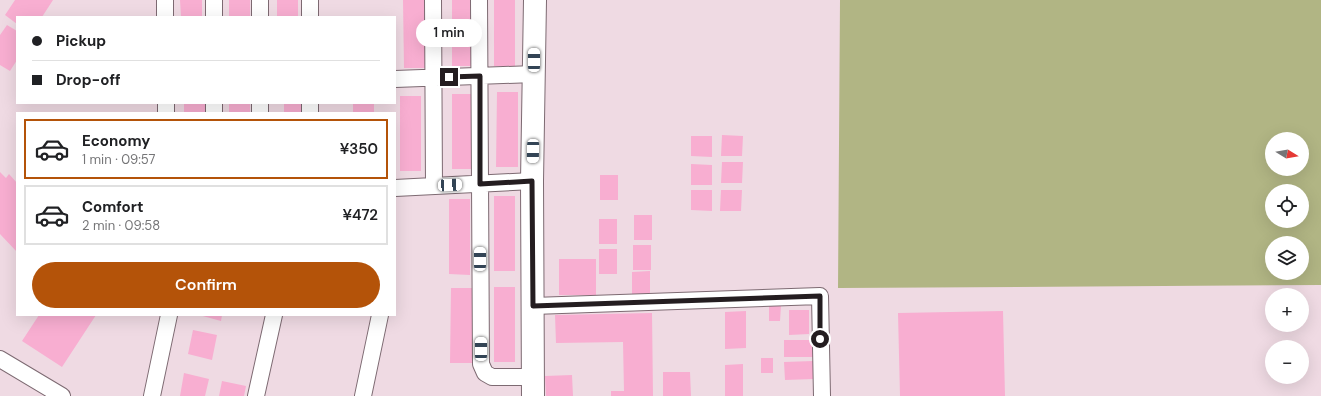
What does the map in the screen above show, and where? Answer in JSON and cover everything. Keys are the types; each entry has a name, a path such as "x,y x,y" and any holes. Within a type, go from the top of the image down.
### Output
{"street":[{"path":"165,0 165,16"},
{"path":"214,0 214,16"},
{"path":"260,0 260,16"},
{"path":"310,0 310,16"},
{"path":"434,0 434,186"},
{"path":"479,0 481,364 485,373 492,377 533,387 532,181 535,0"},
{"path":"396,79 534,74"},
{"path":"396,188 532,181"},
{"path":"533,306 820,296 822,396"},
{"path":"152,396 169,316"},
{"path":"256,396 274,316"},
{"path":"363,396 380,316"},
{"path":"0,358 62,396"}],"green space":[{"path":"840,0 1321,0 1321,285 838,288"}],"building":[{"path":"15,0 53,0 43,16 16,16 16,23 5,15"},
{"path":"180,0 202,0 202,16 181,16"},
{"path":"229,0 250,0 250,16 229,16"},
{"path":"277,0 298,0 298,16 277,16"},
{"path":"403,0 425,0 425,68 404,68"},
{"path":"452,0 473,0 474,66 452,66"},
{"path":"494,0 515,0 515,66 494,66"},
{"path":"7,25 16,30 16,62 10,71 0,65 0,35"},
{"path":"497,92 518,92 518,167 496,167"},
{"path":"452,94 474,94 474,169 452,169"},
{"path":"400,96 421,96 421,171 400,171"},
{"path":"184,104 205,104 205,112 184,112"},
{"path":"229,104 250,104 250,112 229,112"},
{"path":"284,104 305,104 305,112 284,112"},
{"path":"353,104 374,104 374,112 353,112"},
{"path":"722,135 743,136 742,156 721,156"},
{"path":"691,136 712,136 712,157 691,156"},
{"path":"722,162 743,162 742,183 721,183"},
{"path":"691,164 712,165 712,185 691,185"},
{"path":"0,172 6,178 9,174 16,182 16,251 0,234"},
{"path":"600,175 618,175 618,200 600,200"},
{"path":"691,190 712,190 712,211 691,210"},
{"path":"721,190 742,190 741,211 720,211"},
{"path":"494,196 515,196 515,271 494,271"},
{"path":"449,199 470,199 470,275 449,274"},
{"path":"634,215 652,215 652,240 634,240"},
{"path":"599,219 617,219 617,244 599,244"},
{"path":"633,245 651,245 651,270 633,270"},
{"path":"599,249 617,249 617,274 599,274"},
{"path":"559,259 596,259 596,295 559,295"},
{"path":"650,271 650,297 632,297 632,272"},
{"path":"494,287 515,287 515,362 494,362"},
{"path":"451,288 472,288 472,363 450,363"},
{"path":"769,305 781,305 780,321 769,321"},
{"path":"789,310 809,310 809,334 789,335"},
{"path":"746,311 746,348 725,349 725,312"},
{"path":"1003,311 1005,396 900,396 898,313"},
{"path":"652,313 653,396 611,396 611,391 624,391 623,342 556,343 555,315"},
{"path":"38,316 95,316 62,367 22,341"},
{"path":"203,316 222,316 221,321"},
{"path":"193,330 217,335 212,360 188,354"},
{"path":"784,340 813,340 813,357 784,357"},
{"path":"761,358 773,358 773,373 761,373"},
{"path":"813,361 814,379 785,380 784,362"},
{"path":"743,364 743,396 725,396 725,365"},
{"path":"663,372 690,372 691,396 663,396"},
{"path":"184,373 209,379 205,396 180,396"},
{"path":"572,375 573,396 546,396 545,376"},
{"path":"222,381 246,386 244,396 219,396"}],"route":[{"path":"449,77 480,76 480,184 532,181 533,306 820,296 820,339"}]}
